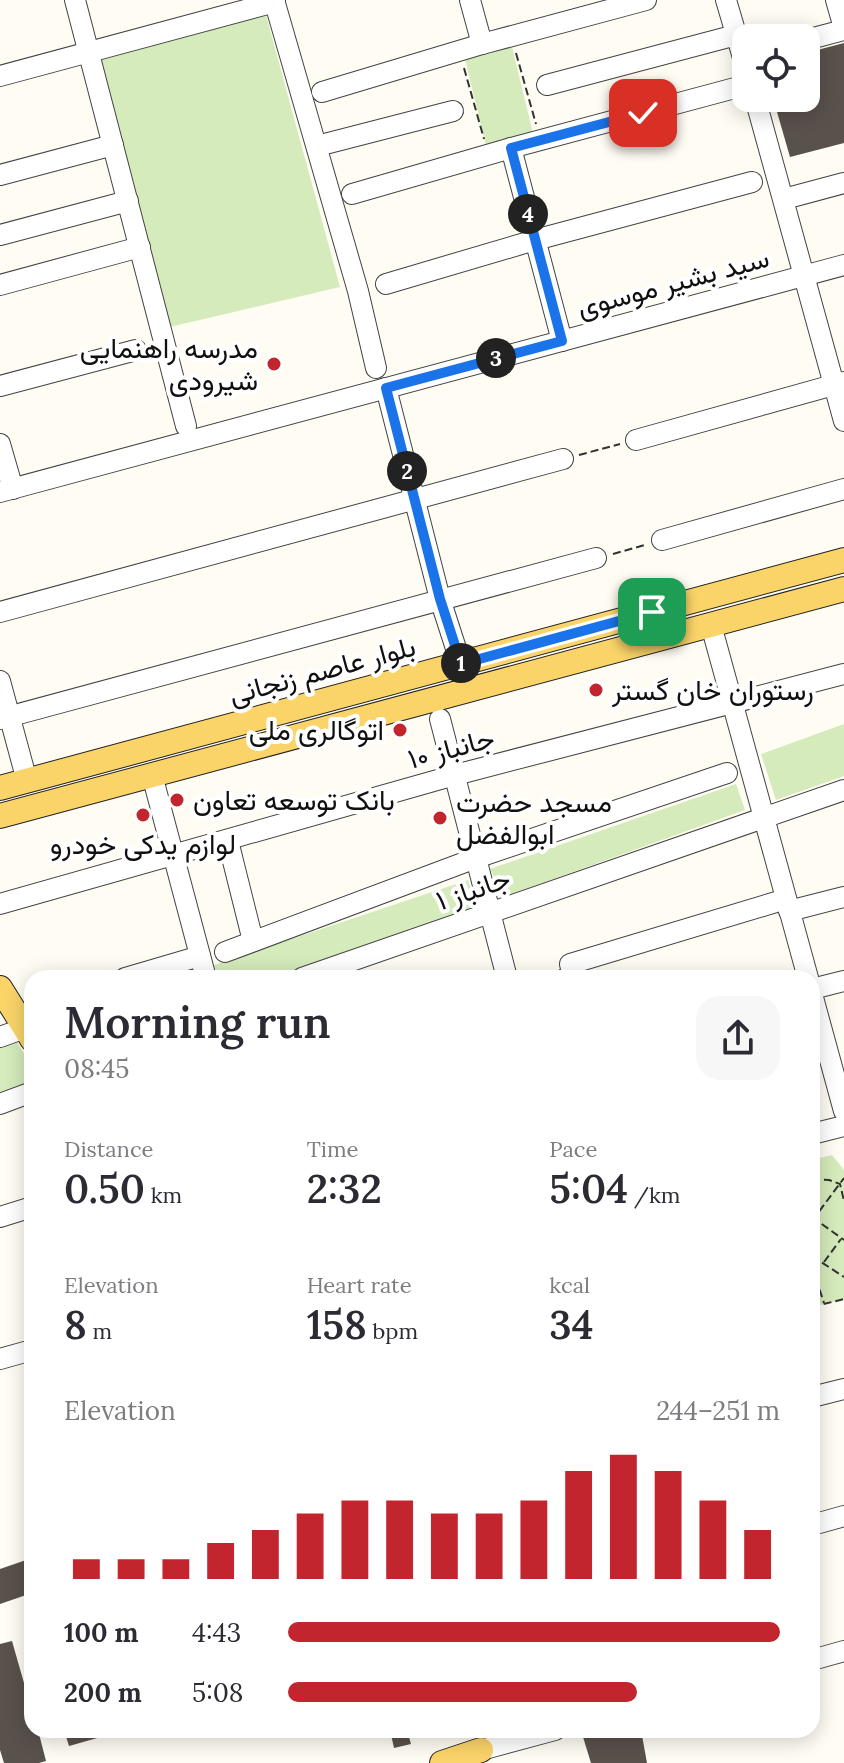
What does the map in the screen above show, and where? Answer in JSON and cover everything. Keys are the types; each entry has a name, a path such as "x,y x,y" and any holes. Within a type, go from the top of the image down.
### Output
{"main road":[{"name":"بلوار عاصم زنجانی","path":"0,788 844,560"},
{"name":"بلوار عاصم زنجانی","path":"0,816 844,589"},
{"path":"0,988 24,1018"},
{"path":"442,1763 479,1748"}],"street":[{"path":"75,0 186,426"},
{"path":"470,0 482,44"},
{"path":"322,92 482,44 646,0"},
{"path":"726,0 733,24"},
{"path":"820,36 844,29 836,0"},
{"path":"0,76 274,1 358,291 376,368"},
{"path":"547,85 732,36"},
{"path":"352,194 732,89"},
{"path":"317,146 453,111"},
{"name":"سید بشیر موسوی","path":"759,112 804,275"},
{"path":"0,175 113,145"},
{"path":"511,148 562,341"},
{"path":"386,284 752,182"},
{"path":"784,199 844,183"},
{"path":"0,235 128,201"},
{"path":"0,285 140,247"},
{"name":"سید بشیر موسوی","path":"6,491 844,265"},
{"path":"804,275 839,383 844,421"},
{"path":"0,386 136,350"},
{"path":"636,440 839,383"},
{"path":"386,388 440,599 461,664"},
{"path":"0,444 6,491"},
{"path":"0,612 563,459"},
{"path":"662,540 844,489"},
{"path":"5,718 596,558"},
{"path":"711,625 806,970"},
{"name":"جانباز ۱۰","path":"0,904 455,775 844,674"},
{"path":"0,681 5,718 27,781"},
{"path":"440,719 505,970"},
{"path":"225,952 476,858 727,773"},
{"path":"152,775 204,970"},
{"name":"جانباز ۱","path":"325,970 844,790"},
{"path":"228,841 253,941"},
{"path":"572,970 570,964 788,905 844,897"},
{"path":"152,970 200,956"},
{"path":"820,993 844,981"},
{"path":"0,1037 24,1022"},
{"path":"820,1023 844,1111"},
{"path":"0,1104 24,1095"},
{"path":"820,1132 844,1126"},
{"path":"0,1217 24,1210"},
{"path":"2,1353 24,1351"},
{"path":"820,1395 844,1389"},
{"path":"820,1523 844,1516"},
{"path":"820,1658 844,1651"},
{"path":"479,1748 521,1738"}],"path":[{"path":"512,37 540,140"},
{"path":"459,51 488,154"},
{"path":"563,459 636,440"},
{"path":"596,558 662,540"},
{"path":"820,1210 844,1178"},
{"path":"820,1179 840,1184"},
{"path":"840,1184 844,1201"},
{"path":"820,1224 843,1239 823,1263"},
{"path":"820,1261 844,1277"},
{"path":"820,1291 824,1304"},
{"path":"820,1305 844,1299"}],"green space":[{"path":"266,15 340,287 170,327 99,59"},
{"path":"512,47 533,133 486,146 465,59"},
{"path":"844,724 844,776 776,800 761,754"},
{"path":"736,784 745,810 504,897 490,869"},
{"path":"468,880 476,910 307,970 216,970 214,965"},
{"path":"16,1041 24,1054 24,1089 0,1097 0,1047"},
{"path":"832,1155 844,1170 844,1299 820,1305 820,1158"}],"building":[{"path":"844,43 844,143 790,157 777,112 820,112 820,49"},
{"path":"24,1561 24,1596 0,1604 0,1569"},
{"path":"12,1641 24,1683 24,1738 40,1738 46,1761 4,1763 0,1750 0,1644"},
{"path":"66,1738 97,1738 69,1746"},
{"path":"392,1738 409,1738 411,1744 394,1748"},
{"path":"583,1738 642,1738 647,1763 591,1763"}],"place":[{"name":"مدرسه راهنمایی شیرودی","path":"274,364"},
{"name":"رستوران خان گستر","path":"596,690"},
{"name":"اتوگالری ملی","path":"400,730"},
{"name":"بانک توسعه تعاون","path":"177,800"},
{"name":"لوازم یدکی خودرو","path":"143,815"},
{"name":"مسجد حضرت ابوالفضل","path":"440,818"}],"route":[{"path":"643,113 511,148 562,341 386,388 440,599 461,664 652,612"}]}
